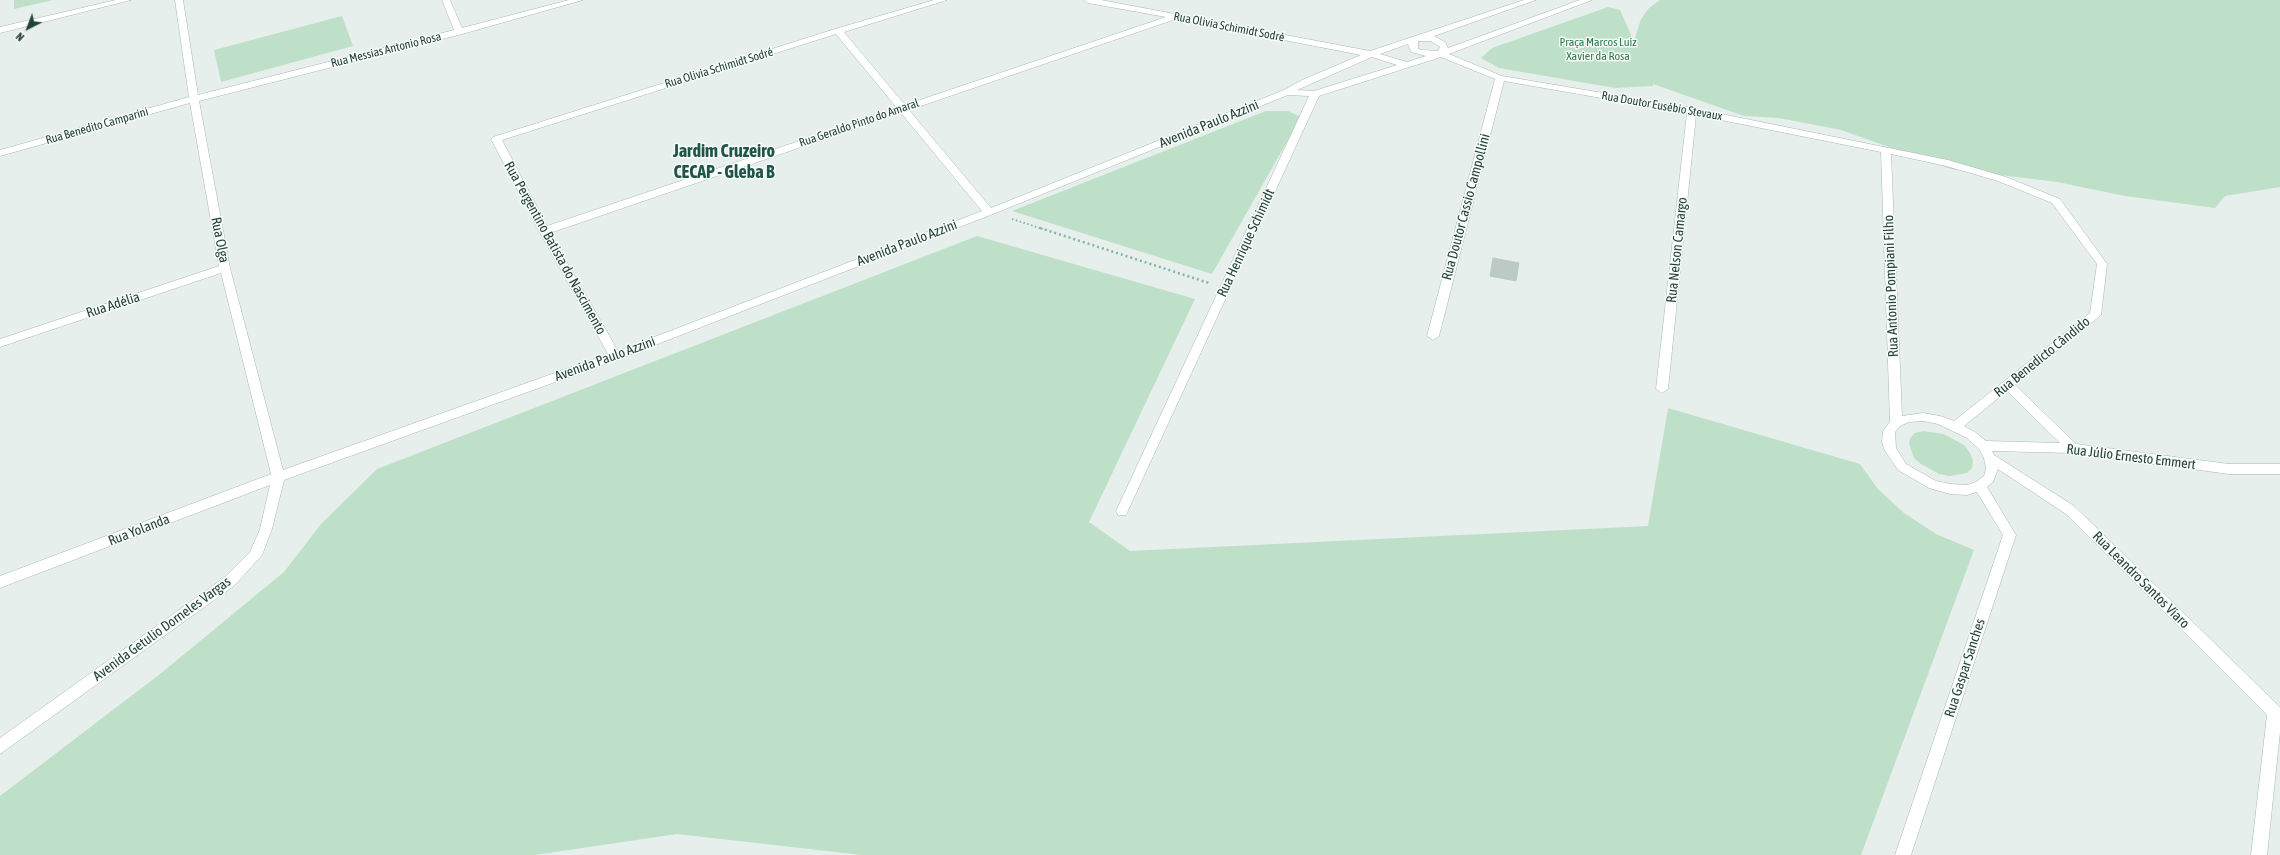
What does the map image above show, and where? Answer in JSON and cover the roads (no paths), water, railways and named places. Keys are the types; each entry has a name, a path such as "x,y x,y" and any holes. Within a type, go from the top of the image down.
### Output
{"street":[{"path":"0,30 127,0"},
{"name":"Rua Olga","path":"179,0 194,99 225,268 278,477"},
{"path":"446,0 459,32"},
{"name":"Rua Messias Antonio Rosa","path":"194,99 579,0"},
{"name":"Rua Olivia Schimidt Sodré","path":"496,139 838,31 943,0"},
{"name":"Rua Olivia Schimidt Sodré","path":"1088,0 1371,54 1407,65"},
{"name":"Avenida Paulo Azzini","path":"278,477 615,356 989,212 1287,92 1305,82 1371,54 1532,0"},
{"path":"1287,92 1315,94 1441,54 1588,0"},
{"name":"Rua Geraldo Pinto do Amaral","path":"544,231 901,108 1174,17"},
{"path":"838,31 989,212"},
{"path":"1427,37 1439,41 1444,47 1441,54 1426,55 1414,50 1412,42 1416,38 1427,37"},
{"name":"Rua Doutor Eusébio Stevaux","path":"1441,54 1500,78 1692,111 1886,150"},
{"name":"Rua Doutor Cassio Campollini","path":"1432,336 1500,78"},
{"path":"1305,82 1315,94"},
{"name":"Rua Henrique Schimidt","path":"1122,511 1315,94"},
{"name":"Rua Benedito Camparini","path":"0,153 194,99"},
{"name":"Rua Nelson Camargo","path":"1662,389 1692,111"},
{"name":"Rua Pergentino Batista do Nascimento","path":"496,139 544,231 615,356"},
{"name":"Rua Benedicto Cândido","path":"1886,150 1948,163 2002,179 2056,201 2102,264 2095,315 1956,426"},
{"name":"Rua Antonio Pompiani Filho","path":"1886,150 1896,423"},
{"name":"Rua Adélia","path":"0,342 225,268"},
{"path":"2008,385 2073,448"},
{"path":"1923,417 1940,420 1956,426 1971,435 1983,446 1990,458 1992,469 1989,479 1980,486 1967,490 1950,490 1933,485 1907,470 1894,455 1888,442 1889,431 1896,423 1908,418 1923,417"},
{"name":"Rua Júlio Ernesto Emmert","path":"1983,446 2073,448 2229,469 2280,469"},
{"name":"Rua Leandro Santos Viaro","path":"1990,458 2070,510 2278,715"},
{"name":"Rua Yolanda","path":"0,582 278,477"},
{"name":"Avenida Getulio Dorneles Vargas","path":"0,746 230,581 255,555 266,529 278,477"},
{"name":"Rua Gaspar Sanches","path":"1903,855 2010,535 1980,486"},
{"path":"2259,855 2278,715"}],"district":[{"name":"Jardim Cruzeiro CECAP - Gleba B","path":"724,161"}],"park label":[{"name":"Praça Marcos Luiz Xavier da Rosa","path":"1598,49"}]}
